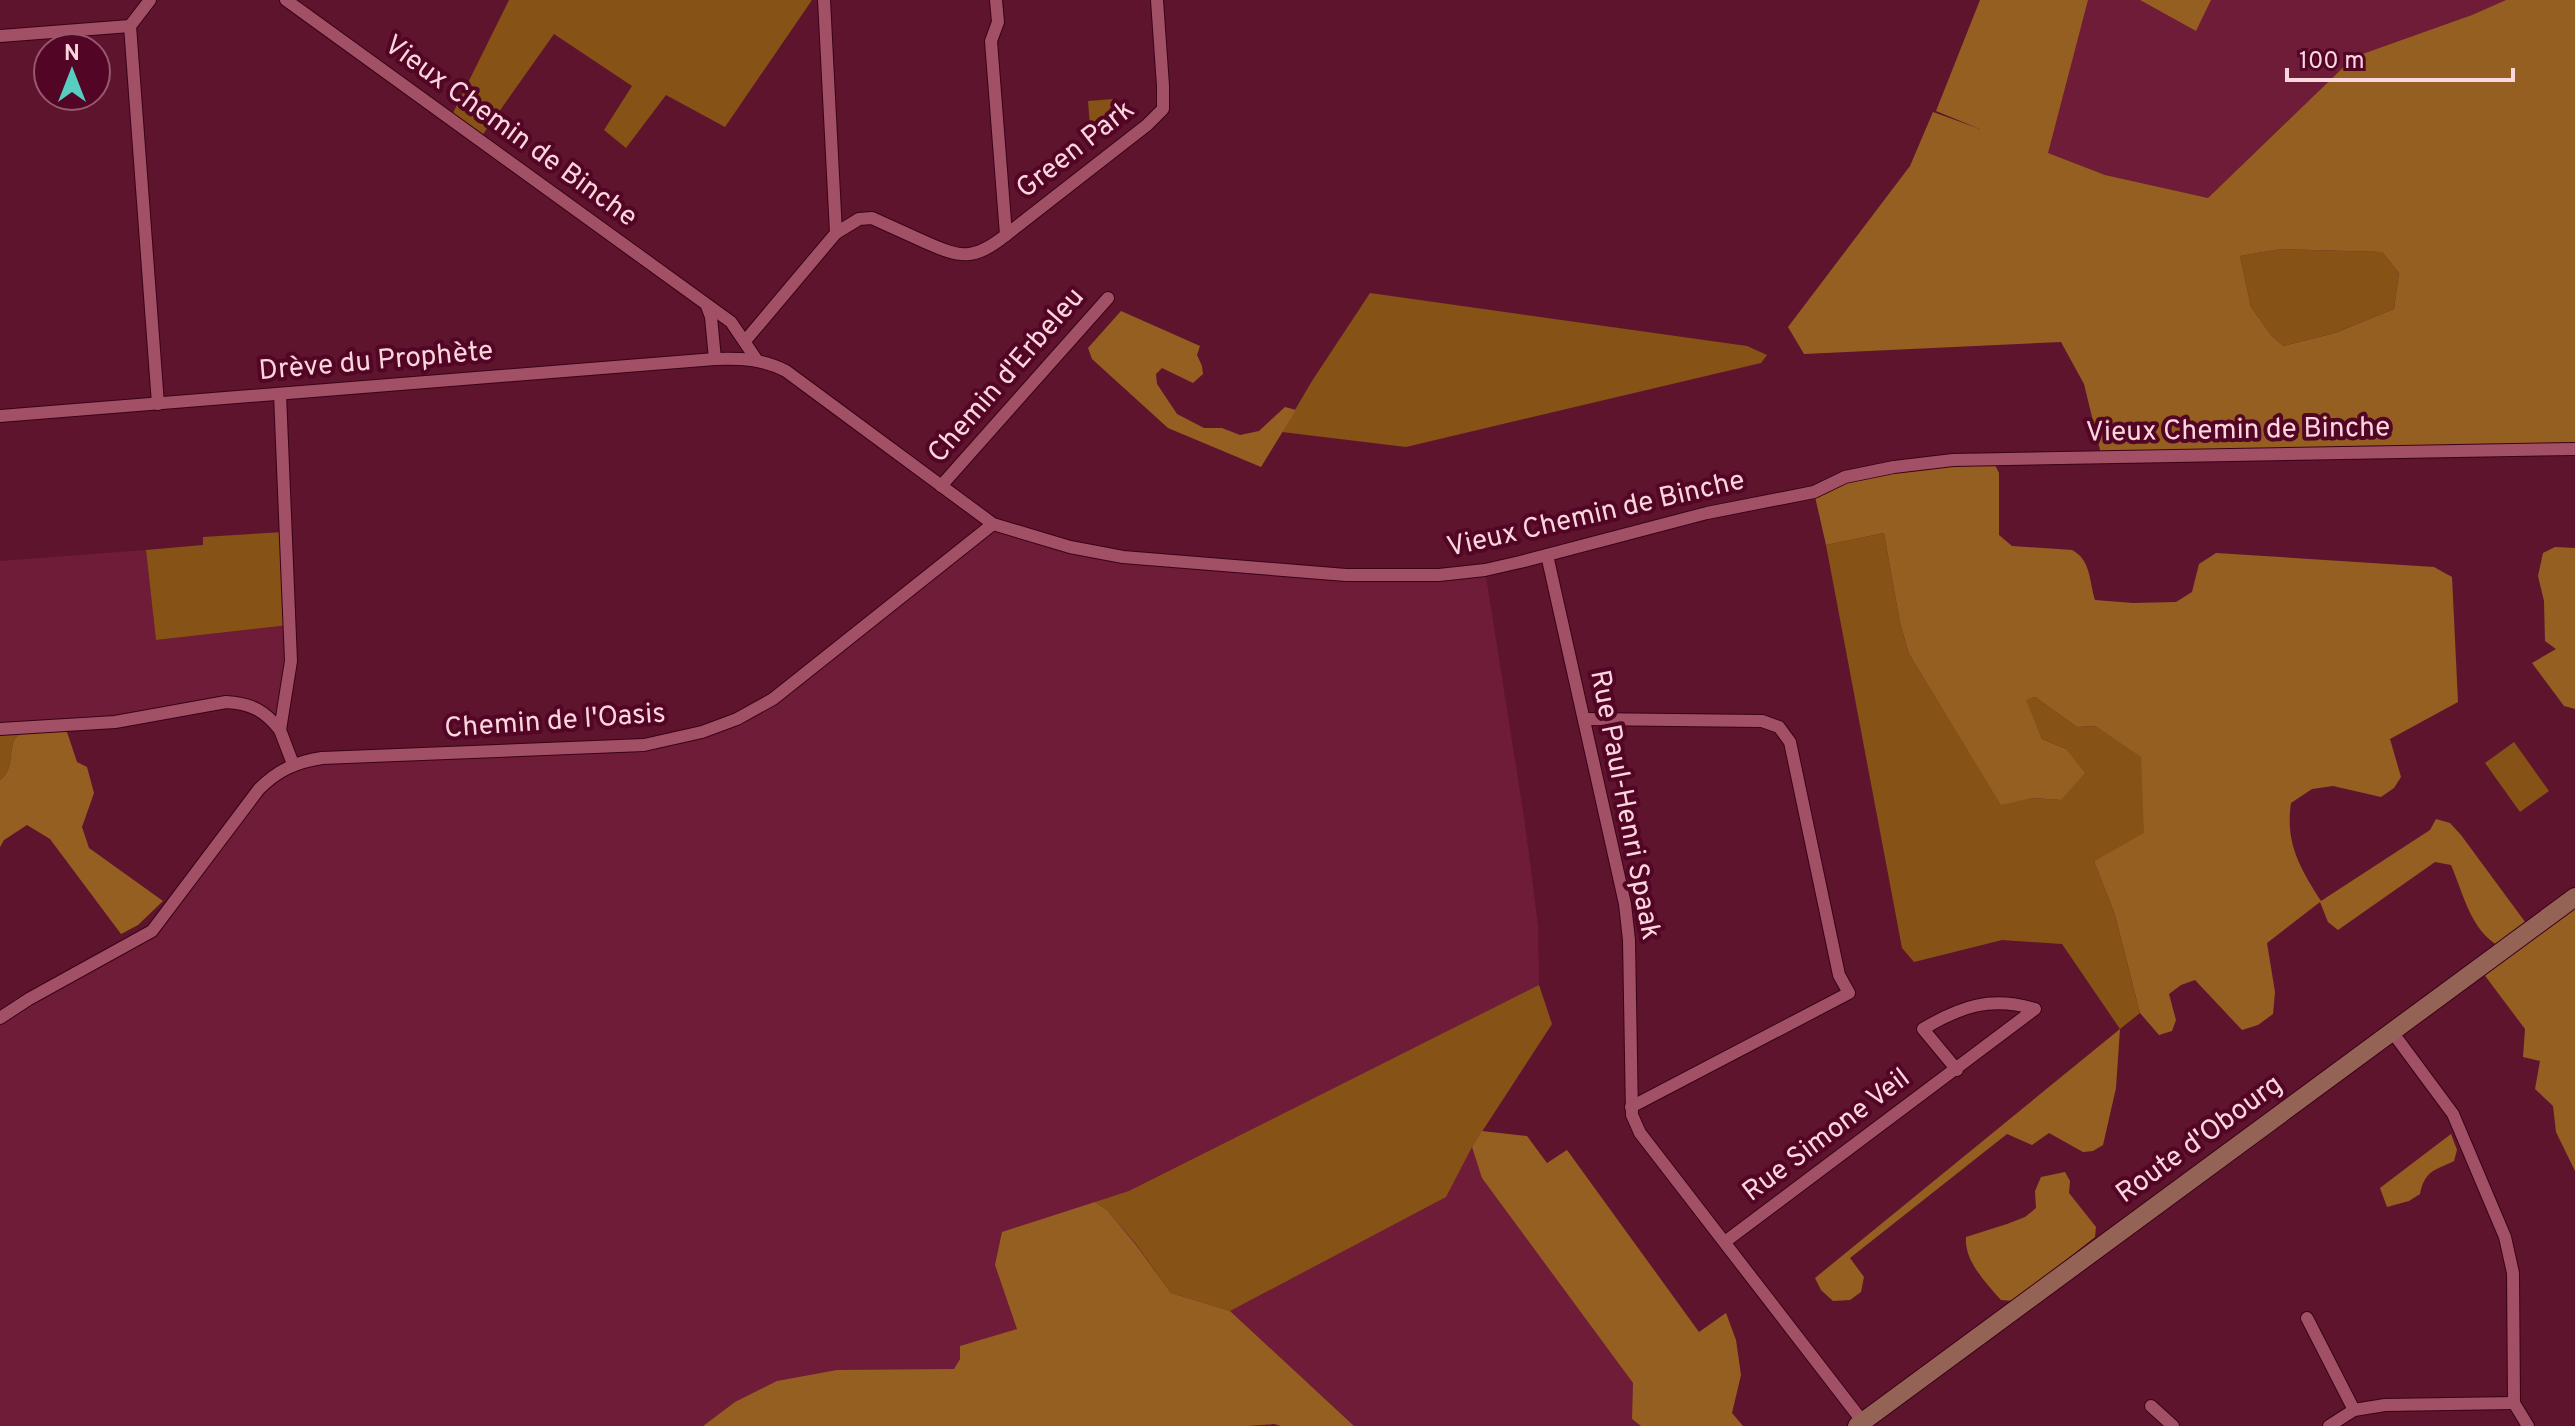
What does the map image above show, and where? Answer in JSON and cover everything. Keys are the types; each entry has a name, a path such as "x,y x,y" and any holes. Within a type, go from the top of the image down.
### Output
{"main road":[{"name":"Route d'Obourg","path":"1860,1424 2575,897"}],"street":[{"path":"150,0 130,26 158,404"},
{"name":"Vieux Chemin de Binche","path":"286,0 731,322 756,359 786,371 993,524 1070,547 1123,557 1346,575 1439,575 1485,570 1707,513 1814,492 1845,477 1953,460 2575,449"},
{"path":"824,0 836,233"},
{"name":"Green Park","path":"996,0 998,22 991,41 1006,235"},
{"name":"Green Park","path":"745,341 836,233 859,219 872,218 952,254 977,253 992,246 1150,123 1163,109 1157,0"},
{"path":"0,36 130,26"},
{"name":"Chemin d'Erbeleu","path":"941,486 1108,298"},
{"path":"705,303 711,317 715,359"},
{"name":"Drève du Prophète","path":"0,416 715,359 756,359"},
{"path":"280,394 291,661 280,730"},
{"name":"Chemin de l'Oasis","path":"293,764 322,758 644,745 702,732 737,719 773,699 993,524"},
{"name":"Rue Paul-Henri Spaak","path":"1547,555 1625,904 1632,1115 1640,1133 1726,1241 1860,1424"},
{"path":"0,729 115,722 241,702 264,712 280,730 293,764 259,789 152,931 0,1018"},
{"path":"1585,719 1762,721 1773,724 1785,733 1790,742 1839,975 1849,993 1631,1107"},
{"name":"Rue Simone Veil","path":"1726,1241 1957,1070 2035,1009 2012,1002 1990,1002 1945,1016 1923,1029 1957,1070"},
{"path":"2393,1033 2453,1114 2505,1237 2513,1273 2514,1403 2528,1426"},
{"path":"2307,1318 2354,1410"},
{"path":"2329,1426 2354,1410 2385,1405 2514,1403"},
{"path":"2151,1406 2173,1426"}],"shaded area":[{"path":"509,0 812,0 725,127 666,95 626,148 604,130 632,86 554,34 479,140 450,119"},
{"path":"1980,0 2088,0 2048,153 2105,175 2208,198 2354,57 2506,0 2575,0 2575,449 2102,458 2084,384 2061,342 1804,354 1788,327 1910,166 1933,112 1980,129 1936,111","holes":["2281,249 2382,252 2399,273 2394,309 2335,333 2283,346 2251,307 2240,256"]},
{"path":"2088,0 2140,0 2196,31 2211,0 2506,0 2354,57 2208,198 2105,175 2047,153"},
{"path":"2140,0 2211,0 2196,31"},
{"path":"1114,99 1116,124 1090,126 1088,101"},
{"path":"2281,249 2382,252 2399,273 2394,309 2335,333 2283,346 2251,307 2240,256"},
{"path":"1370,293 1747,346 1767,355 1761,363 1406,447 1282,432"},
{"path":"1121,311 1200,346 1197,355 1203,374 1193,383 1162,368 1156,374 1157,384 1177,414 1204,428 1222,428 1240,435 1259,431 1285,407 1296,410 1261,467 1168,428 1092,359 1088,348"},
{"path":"1992,459 1999,473 1999,535 2012,546 2072,550 2078,554 2086,565 2095,600 2176,602 2192,592 2199,564 2216,553 2434,567 2452,577 2458,702 2390,739 2401,777 2394,788 2381,797 2333,786 2312,789 2291,803 2292,843 2321,901 2430,830 2436,819 2450,823 2461,835 2531,930 2575,898 2575,1171 2556,1132 2553,1106 2535,1089 2540,1061 2523,1057 2525,1029 2480,969 2506,949 2494,943 2477,925 2451,865 2435,862 2338,930 2328,922 2320,902 2267,943 2275,992 2273,1014 2258,1025 2242,1030 2195,980 2169,994 2176,1020 2172,1031 2159,1035 2140,1013 2115,915 2094,861 2144,833 2141,757 2095,726 2077,727 2035,697 2026,700 2042,739 2066,749 2085,773 2061,800 2033,798 2001,805 1909,654 1900,623 1884,533 1826,545 1814,492 1845,477"},
{"path":"993,524 1070,547 1346,575 1485,570 1525,824 1538,926 1539,985 1552,1024 1472,1147 1483,1178 1633,1383 1632,1419 1641,1426 1354,1426 1230,1311 995,1265 1018,1329 961,1346 955,1369 735,1402 703,1426 0,1426 0,1018 152,931 259,789 293,764 674,740 773,699"},
{"path":"284,532 289,625 156,640 146,550 203,545 203,537"},
{"path":"1884,533 1900,623 1909,654 2001,804 2033,798 2061,800 2066,749 2042,739 2025,700 2035,697 2077,727 2095,726 2148,761 2144,834 2094,861 2115,915 2140,1013 2120,1029 2062,944 2002,940 1914,962 1902,948 1826,545"},
{"path":"2555,547 2575,548 2575,709 2564,706 2532,663 2556,649 2545,641 2544,601 2538,576 2543,553"},
{"path":"146,550 156,640 289,625 280,730 250,705 0,729 0,561"},
{"path":"65,726 77,762 87,767 94,793 82,827 89,848 163,901 138,925 121,934 50,839 27,825 4,840 0,847 0,780 9,768 14,741 26,728"},
{"path":"26,728 14,741 9,768 0,780 0,729"},
{"path":"2514,742 2549,791 2520,812 2485,763"},
{"path":"1539,985 1552,1024 1472,1147 1446,1197 1230,1311 1171,1293 1136,1244 1107,1210 1095,1202 1129,1191"},
{"path":"2120,1029 2116,1088 2103,1145 2083,1152 2049,1133 2032,1145 2007,1134 1850,1258 1864,1277 1861,1292 1850,1300 1833,1301 1821,1290 1815,1278"},
{"path":"1482,1131 1527,1136 1547,1163 1567,1150 1699,1332 1726,1313 1736,1340 1741,1375 1732,1413 1743,1426 1641,1426 1632,1419 1633,1383 1482,1178 1472,1147"},
{"path":"2451,1134 2457,1150 2454,1161 2428,1176 2420,1194 2409,1201 2387,1207 2380,1188"},
{"path":"2065,1172 2070,1181 2069,1193 2096,1227 2095,1237 2014,1301 2001,1300 1972,1263 1966,1237 2025,1217 2036,1208 2035,1191 2041,1177"},
{"path":"1095,1202 1107,1210 1171,1293 1230,1311 1354,1426 703,1426 735,1402 777,1381 837,1370 954,1369 960,1359 960,1346 1017,1329 995,1265 1002,1232"}]}
